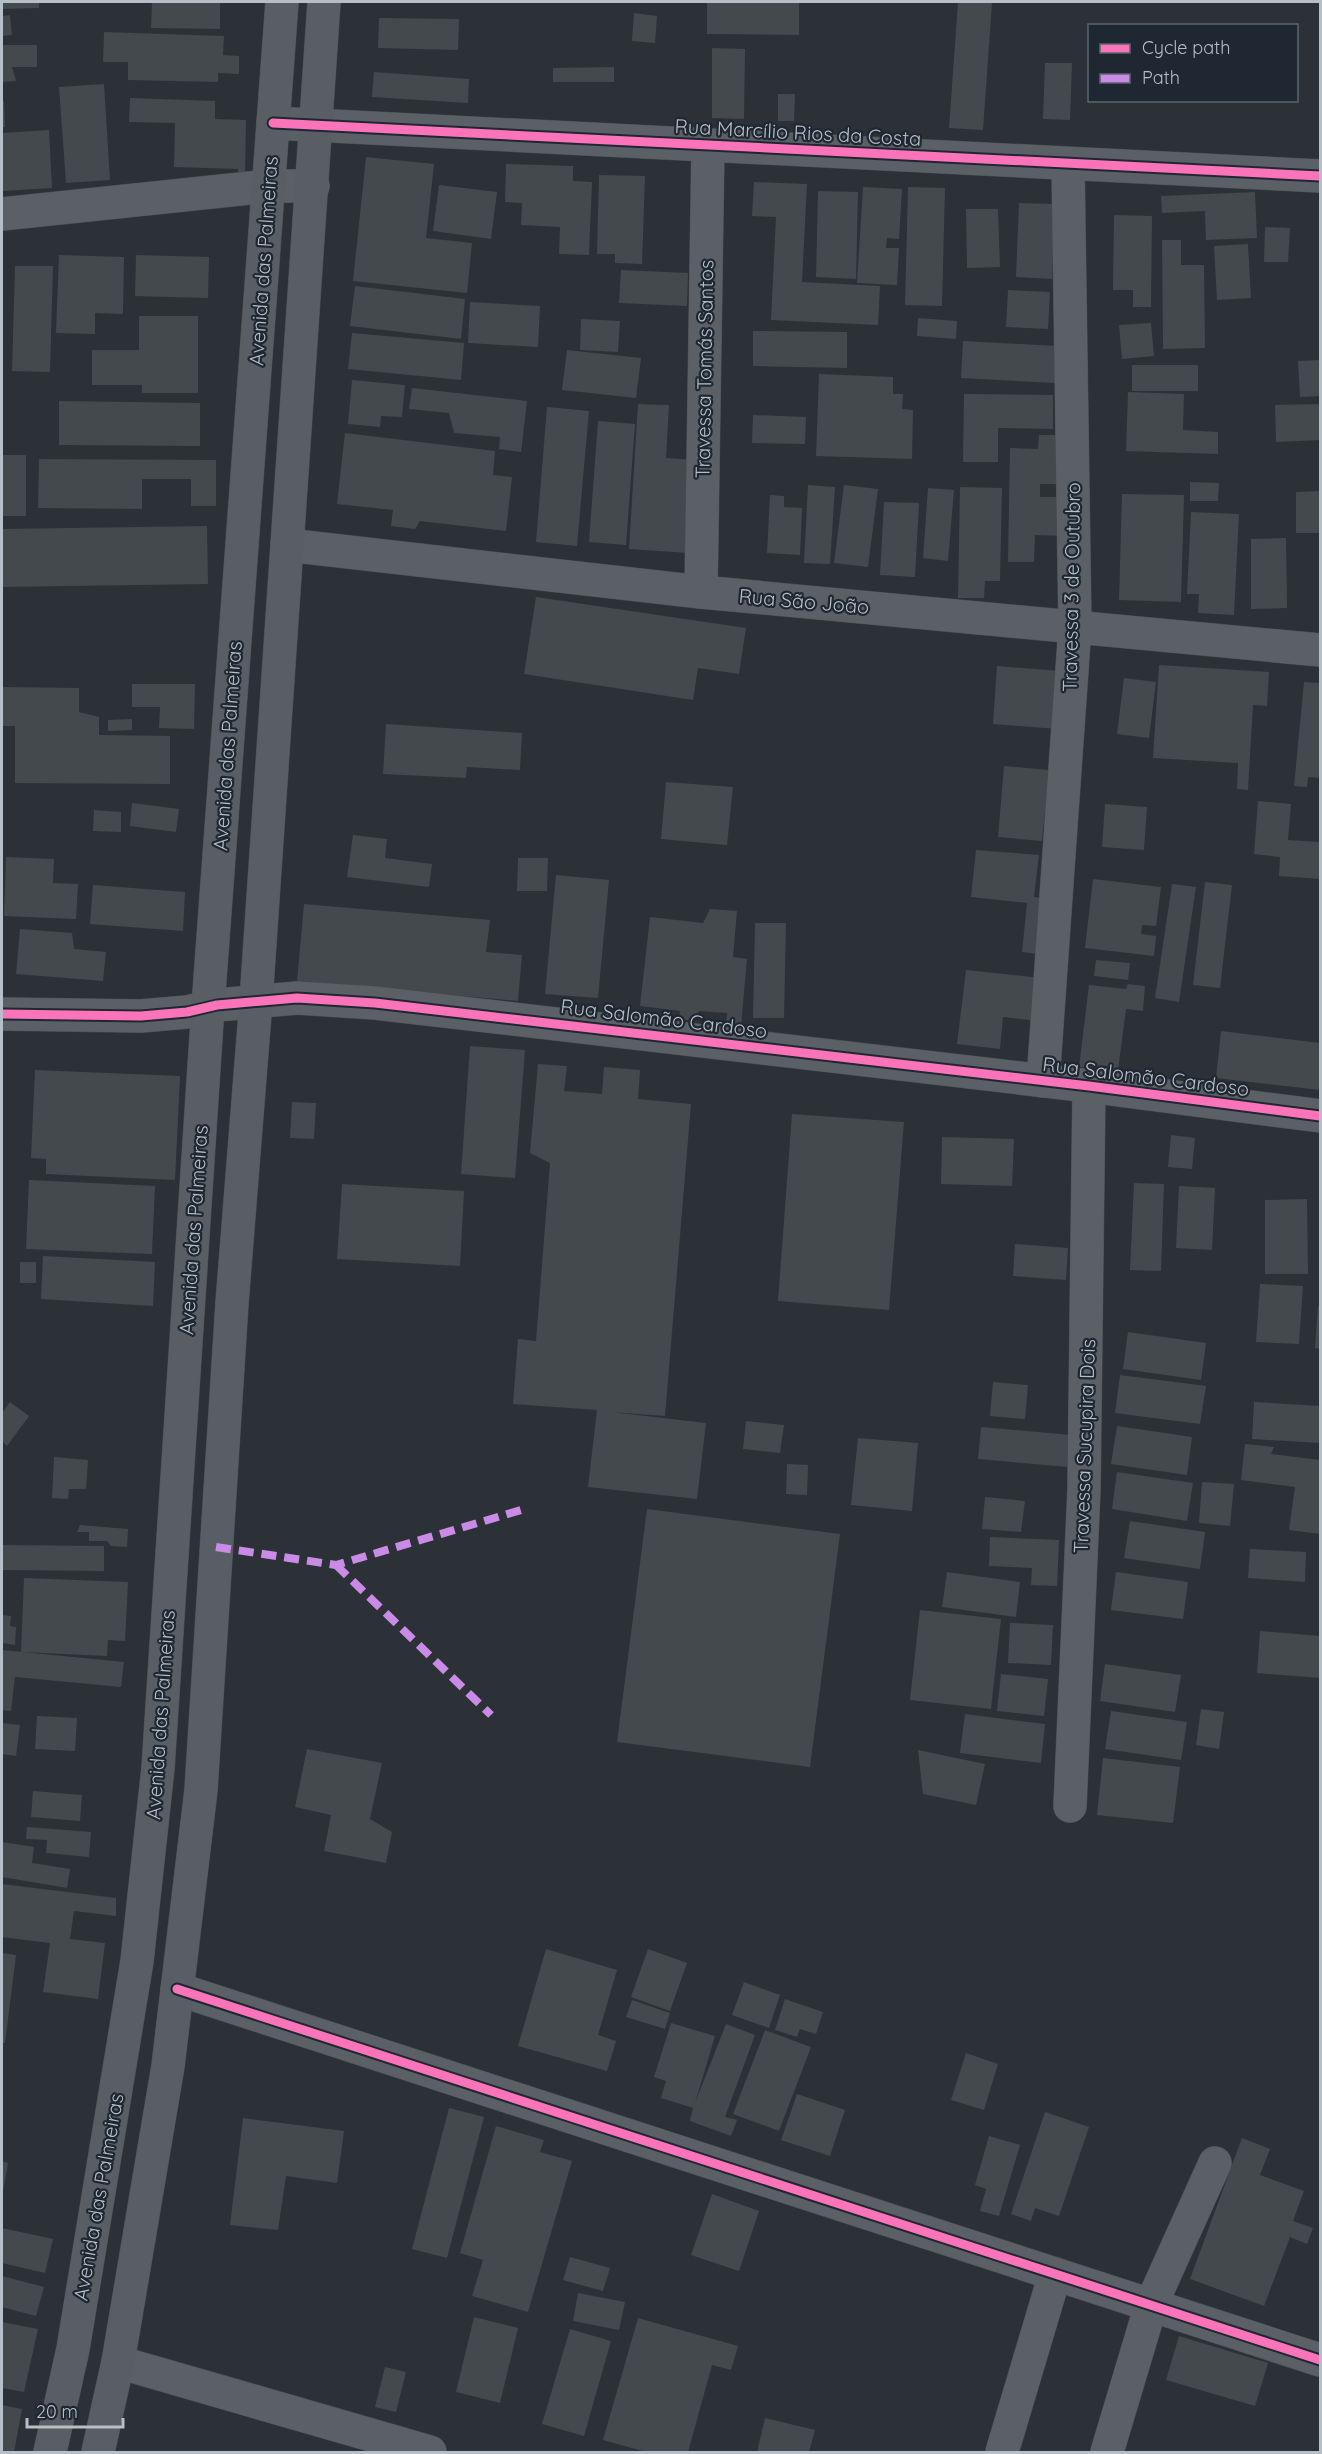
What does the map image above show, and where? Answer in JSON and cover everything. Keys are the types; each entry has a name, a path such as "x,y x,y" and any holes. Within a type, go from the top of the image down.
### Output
{"main road":[{"name":"Avenida das Palmeiras","path":"50,2452 73,2349 140,1938 158,1768 208,1006 282,2"},
{"path":"98,2452 117,2362 168,2066 201,1790 232,1303 256,1000 324,2"}],"street":[{"name":"Rua Marcílio Rios da Costa","path":"273,123 315,127 1320,176"},
{"name":"Travessa Tomás Santos","path":"701,592 708,145"},
{"name":"Travessa 3 de Outubro","path":"1043,1081 1075,627 1068,164"},
{"path":"2,214 269,186 313,186"},
{"name":"Rua São João","path":"288,545 701,592 1320,650"},
{"name":"Rua Salomão Cardoso","path":"2,1014 165,1015 208,1006 297,998 375,1003 1089,1086 1320,1116"},
{"name":"Travessa Sucupira Dois","path":"1070,1806 1084,1489 1089,1086"},
{"path":"177,1989 1320,2360"},
{"path":"1107,2452 1151,2305 1215,2163"},
{"path":"1002,2452 1055,2274"},
{"path":"117,2362 430,2452"}],"building":[{"path":"2,2 39,2 39,8 2,9"},
{"path":"152,2 220,2 220,29 151,28"},
{"path":"707,2 799,2 799,35 707,34"},
{"path":"958,2 992,3 983,130 949,128"},
{"path":"634,13 657,16 655,43 632,41"},
{"path":"10,15 12,35 2,36 2,16"},
{"path":"379,18 459,19 458,50 378,48"},
{"path":"104,32 224,36 223,55 239,56 239,74 218,73 218,82 128,80 128,62 103,62"},
{"path":"2,45 37,45 37,67 12,67 16,81 2,82"},
{"path":"712,48 745,49 744,119 712,118"},
{"path":"1045,63 1072,63 1070,120 1043,119"},
{"path":"614,67 614,82 553,82 553,68"},
{"path":"374,72 469,79 468,103 372,97"},
{"path":"104,84 110,180 66,183 59,87"},
{"path":"778,94 795,94 794,121 778,121"},
{"path":"130,98 215,101 215,119 246,120 245,178 238,178 238,169 174,167 175,123 129,122"},
{"path":"2,101 4,101 5,127 2,127"},
{"path":"49,130 52,188 2,191 2,133"},
{"path":"366,157 434,164 426,238 472,243 467,293 353,281"},
{"path":"506,164 573,166 573,181 592,182 589,255 559,254 560,227 521,225 522,203 505,202"},
{"path":"599,175 645,176 642,264 615,263 615,254 597,254"},
{"path":"754,182 807,184 802,282 880,286 878,325 771,320 776,217 752,216"},
{"path":"439,185 497,192 491,239 433,231"},
{"path":"863,187 902,189 899,239 887,238 886,248 899,248 897,285 857,283"},
{"path":"908,187 945,188 942,306 905,305"},
{"path":"818,191 858,192 856,279 816,277"},
{"path":"1255,192 1257,238 1206,240 1205,211 1162,213 1161,196"},
{"path":"1019,203 1055,204 1052,279 1016,277"},
{"path":"966,209 998,209 1000,267 967,268"},
{"path":"1114,215 1152,216 1151,307 1133,307 1133,290 1113,290"},
{"path":"1265,227 1290,228 1288,262 1264,262"},
{"path":"1162,240 1181,240 1181,265 1204,265 1205,348 1163,349"},
{"path":"1248,244 1251,298 1217,300 1214,246"},
{"path":"59,255 124,257 123,314 95,313 95,334 56,333"},
{"path":"136,255 209,257 208,298 135,296"},
{"path":"15,266 53,266 50,372 12,371"},
{"path":"621,270 688,273 687,306 619,303"},
{"path":"355,286 465,299 461,339 350,326"},
{"path":"1008,290 1050,292 1048,329 1006,327"},
{"path":"470,302 540,306 538,347 468,343"},
{"path":"139,316 198,316 198,393 142,393 142,385 92,385 92,350 139,350"},
{"path":"918,318 957,321 956,339 917,336"},
{"path":"581,319 620,321 618,352 580,350"},
{"path":"1151,323 1154,356 1122,359 1119,325"},
{"path":"753,331 847,332 847,368 753,366"},
{"path":"352,333 464,343 461,380 348,369"},
{"path":"963,341 1057,346 1055,383 961,378"},
{"path":"567,350 641,358 636,398 562,390"},
{"path":"1320,360 1320,396 1300,397 1298,361"},
{"path":"1132,365 1198,365 1198,391 1132,391"},
{"path":"819,374 893,377 893,394 903,394 902,409 913,410 912,459 816,456"},
{"path":"352,380 405,385 402,417 381,416 380,427 348,424"},
{"path":"412,388 527,401 521,452 499,449 500,437 454,433 449,413 409,409"},
{"path":"1128,392 1184,394 1183,430 1218,432 1218,454 1126,451"},
{"path":"964,394 1053,395 1053,429 998,428 998,462 963,462"},
{"path":"59,401 200,403 200,446 59,445"},
{"path":"638,404 669,405 666,458 695,460 689,553 629,549"},
{"path":"1320,404 1320,440 1276,442 1275,405"},
{"path":"547,407 589,411 577,546 536,542"},
{"path":"753,415 806,417 805,444 752,443"},
{"path":"598,421 635,424 626,545 589,542"},
{"path":"345,433 495,451 493,475 512,477 506,531 420,521 415,529 391,526 393,510 337,504"},
{"path":"1039,435 1062,435 1060,484 1040,484 1040,497 1065,497 1064,536 1035,535 1034,562 1008,562 1010,448 1038,449"},
{"path":"2,455 26,455 26,516 2,516"},
{"path":"39,459 216,460 216,506 191,506 191,479 142,479 142,509 38,508"},
{"path":"1190,482 1219,483 1218,501 1190,501"},
{"path":"808,485 835,487 830,564 804,563"},
{"path":"844,485 878,489 868,567 834,563"},
{"path":"960,487 1002,488 1000,581 985,581 984,598 958,598"},
{"path":"928,488 954,490 948,561 923,558"},
{"path":"1320,491 1320,533 1296,533 1296,492"},
{"path":"1122,494 1184,495 1181,602 1119,600"},
{"path":"770,495 784,496 784,507 802,508 800,555 767,553"},
{"path":"884,502 919,503 915,577 880,575"},
{"path":"1191,512 1239,514 1234,615 1198,613 1199,594 1187,594"},
{"path":"207,526 208,584 2,587 2,529"},
{"path":"1286,538 1287,608 1251,609 1251,539"},
{"path":"536,597 746,628 739,674 698,668 693,700 524,674"},
{"path":"1159,665 1269,672 1267,706 1253,705 1248,790 1237,789 1238,763 1153,758"},
{"path":"997,666 1061,671 1057,729 993,724"},
{"path":"1124,678 1156,682 1149,738 1117,734"},
{"path":"1304,682 1320,683 1320,778 1308,777 1307,787 1294,786"},
{"path":"132,684 195,684 194,729 159,728 160,707 132,707"},
{"path":"2,687 79,688 79,712 99,717 99,735 170,736 170,784 15,783 15,726 2,726"},
{"path":"132,719 132,730 108,731 108,720"},
{"path":"386,724 522,733 520,770 467,767 466,778 383,774"},
{"path":"1004,766 1059,771 1045,812 1042,841 998,837"},
{"path":"666,782 733,787 727,845 661,839"},
{"path":"1258,801 1291,804 1288,840 1320,842 1320,879 1279,876 1280,857 1254,854"},
{"path":"132,803 179,809 176,832 130,826"},
{"path":"1105,804 1147,807 1144,850 1102,847"},
{"path":"94,810 121,812 121,832 93,831"},
{"path":"353,835 387,839 385,858 432,864 429,887 347,877"},
{"path":"976,850 1039,855 1034,897 1052,899 1046,955 1022,952 1027,903 971,897"},
{"path":"6,857 54,859 53,883 78,884 76,919 4,916"},
{"path":"518,858 548,858 547,891 517,891"},
{"path":"556,875 609,880 598,998 545,994"},
{"path":"1093,879 1161,887 1156,926 1142,925 1141,934 1156,936 1154,956 1085,948"},
{"path":"1205,882 1232,885 1220,988 1193,985"},
{"path":"1172,884 1196,887 1179,1002 1155,998"},
{"path":"93,885 185,892 183,931 90,924"},
{"path":"304,904 490,920 486,952 522,955 518,1001 297,981"},
{"path":"710,909 737,911 733,957 747,959 741,1026 726,1025 727,1013 699,1011 694,1021 679,1019 680,1011 640,1006 650,917 703,923"},
{"path":"755,923 786,923 784,1018 753,1018"},
{"path":"20,929 72,933 74,949 106,952 103,981 16,974"},
{"path":"1096,960 1130,963 1128,980 1094,976"},
{"path":"966,970 1042,978 1037,1021 1003,1017 1000,1049 957,1044"},
{"path":"1128,984 1145,986 1143,1011 1126,1009 1118,1071 1079,1067 1089,985 1126,989"},
{"path":"1221,1031 1320,1043 1320,1090 1216,1078"},
{"path":"470,1046 525,1050 515,1178 461,1174"},
{"path":"538,1064 567,1066 564,1091 602,1094 604,1067 640,1070 638,1099 691,1104 665,1416 611,1412 706,1423 697,1499 588,1487 597,1410 513,1404 518,1339 536,1341 550,1163 530,1153"},
{"path":"35,1070 180,1076 175,1180 46,1174 46,1159 31,1158"},
{"path":"292,1102 316,1103 314,1139 290,1138"},
{"path":"792,1114 904,1122 889,1310 778,1301"},
{"path":"1171,1135 1195,1138 1192,1169 1168,1167"},
{"path":"942,1137 1014,1139 1012,1186 941,1184"},
{"path":"29,1180 155,1186 152,1254 26,1249"},
{"path":"1134,1183 1164,1184 1161,1271 1130,1270"},
{"path":"342,1184 464,1191 460,1266 337,1259"},
{"path":"1179,1186 1215,1188 1212,1250 1176,1248"},
{"path":"1307,1199 1308,1274 1265,1274 1265,1200"},
{"path":"1015,1244 1068,1248 1066,1280 1013,1276"},
{"path":"43,1256 155,1262 153,1306 41,1299"},
{"path":"20,1262 36,1262 36,1283 20,1283"},
{"path":"1260,1284 1303,1286 1299,1344 1256,1342"},
{"path":"1318,1306 1320,1306 1320,1349 1315,1348"},
{"path":"1128,1332 1206,1343 1201,1380 1123,1369"},
{"path":"1120,1375 1206,1386 1200,1424 1115,1413"},
{"path":"993,1382 1028,1385 1025,1419 990,1416"},
{"path":"10,1402 29,1416 7,1446 2,1441 2,1413"},
{"path":"1254,1402 1320,1406 1320,1443 1252,1439"},
{"path":"746,1421 784,1425 780,1453 743,1449"},
{"path":"1117,1426 1192,1437 1187,1475 1111,1464"},
{"path":"981,1427 1071,1435 1068,1467 978,1459"},
{"path":"858,1438 918,1443 912,1511 851,1505"},
{"path":"1245,1444 1274,1447 1271,1454 1320,1460 1320,1534 1289,1530 1295,1487 1241,1480"},
{"path":"54,1457 88,1460 86,1489 69,1489 68,1499 52,1498"},
{"path":"787,1464 808,1465 807,1495 786,1494"},
{"path":"1117,1472 1193,1483 1187,1521 1112,1509"},
{"path":"1202,1482 1234,1484 1230,1526 1199,1523"},
{"path":"985,1497 1025,1501 1021,1532 982,1529"},
{"path":"647,1509 840,1534 810,1767 617,1742"},
{"path":"1130,1521 1205,1532 1200,1569 1124,1558"},
{"path":"80,1525 128,1529 127,1547 111,1546 107,1541 89,1541 89,1532 77,1532"},
{"path":"990,1537 1059,1540 1057,1586 1031,1585 1032,1568 989,1566"},
{"path":"2,1545 104,1546 104,1571 2,1570"},
{"path":"1250,1549 1306,1552 1305,1582 1248,1578"},
{"path":"947,1572 1020,1582 1016,1617 942,1607"},
{"path":"1116,1572 1188,1582 1183,1619 1111,1610"},
{"path":"24,1578 128,1582 125,1641 108,1640 107,1656 21,1652"},
{"path":"920,1610 1001,1619 991,1709 910,1700"},
{"path":"2,1615 11,1616 10,1626 16,1627 15,1645 2,1643"},
{"path":"1010,1623 1053,1625 1051,1665 1008,1663"},
{"path":"1260,1631 1320,1636 1320,1678 1257,1673"},
{"path":"2,1650 124,1662 121,1687 15,1677 11,1711 2,1710"},
{"path":"1105,1664 1181,1675 1175,1712 1100,1701"},
{"path":"1001,1674 1048,1679 1044,1716 997,1711"},
{"path":"1201,1709 1224,1712 1219,1749 1196,1745"},
{"path":"1111,1711 1187,1722 1181,1760 1105,1749"},
{"path":"965,1714 1045,1724 1041,1763 960,1753"},
{"path":"37,1716 77,1718 75,1751 35,1749"},
{"path":"2,1723 20,1725 16,1756 2,1754"},
{"path":"307,1749 382,1763 370,1819 392,1832 386,1863 324,1851 331,1815 295,1807"},
{"path":"918,1750 985,1764 976,1805 923,1794"},
{"path":"1103,1758 1180,1767 1173,1823 1097,1815"},
{"path":"33,1791 82,1795 80,1821 31,1817"},
{"path":"27,1827 91,1832 89,1857 46,1853 47,1840 26,1839"},
{"path":"2,1842 34,1847 32,1863 70,1869 67,1888 2,1877"},
{"path":"2,1884 116,1898 116,1916 74,1911 70,1939 105,1943 98,1999 43,1992 50,1943 2,1937"},
{"path":"546,1949 617,1970 598,2035 616,2041 607,2071 518,2046"},
{"path":"648,1949 687,1963 670,2011 631,1997"},
{"path":"2,1953 16,1955 5,2043 2,2043"},
{"path":"744,1982 780,1995 769,2028 732,2015"},
{"path":"785,1999 823,2012 816,2034 800,2029 797,2037 775,2030"},
{"path":"632,2000 670,2013 665,2029 626,2017"},
{"path":"671,2023 715,2036 695,2103 726,2024 755,2035 725,2117 737,2120 731,2136 690,2121 693,2108 661,2098 666,2081 654,2077"},
{"path":"765,2030 811,2047 779,2131 733,2114"},
{"path":"966,2053 998,2064 984,2110 951,2100"},
{"path":"797,2094 845,2110 830,2156 781,2140"},
{"path":"449,2108 484,2117 447,2258 412,2249"},
{"path":"1045,2112 1089,2127 1059,2216 1035,2208 1031,2221 1011,2214"},
{"path":"243,2118 344,2131 337,2183 286,2176 278,2230 230,2225"},
{"path":"496,2126 544,2140 540,2152 572,2161 528,2312 472,2296 483,2260 460,2253"},
{"path":"989,2136 1020,2145 999,2216 980,2211 986,2189 975,2185"},
{"path":"1242,2138 1270,2149 1260,2175 1304,2191 1293,2221 1313,2228 1307,2244 1290,2237 1264,2306 1190,2279"},
{"path":"2,2161 8,2163 3,2192 2,2191"},
{"path":"712,2194 759,2211 739,2271 691,2255"},
{"path":"2,2228 53,2239 45,2273 2,2263"},
{"path":"570,2257 610,2268 603,2291 563,2280"},
{"path":"2,2276 44,2287 36,2316 2,2307"},
{"path":"578,2293 625,2302 619,2330 573,2321"},
{"path":"474,2317 518,2328 500,2403 456,2392"},
{"path":"638,2318 738,2346 731,2370 712,2365 688,2452 646,2452 603,2440"},
{"path":"2,2322 38,2329 24,2392 2,2388"},
{"path":"570,2329 611,2341 584,2436 542,2424"},
{"path":"1179,2336 1268,2363 1255,2406 1166,2380"},
{"path":"385,2367 406,2372 396,2412 375,2407"},
{"path":"2,2405 22,2409 14,2452 2,2452"},
{"path":"765,2418 815,2430 809,2452 757,2452"}],"marked path":[{"path":"216,1547 336,1565 528,1508"},
{"path":"336,1565 491,1715"}],"cycle path":[{"path":"273,123 1320,176"},
{"path":"2,1014 141,1016 187,1012 217,1005 297,998 375,1003 1089,1086 1320,1116"},
{"path":"177,1989 1320,2360"}]}
